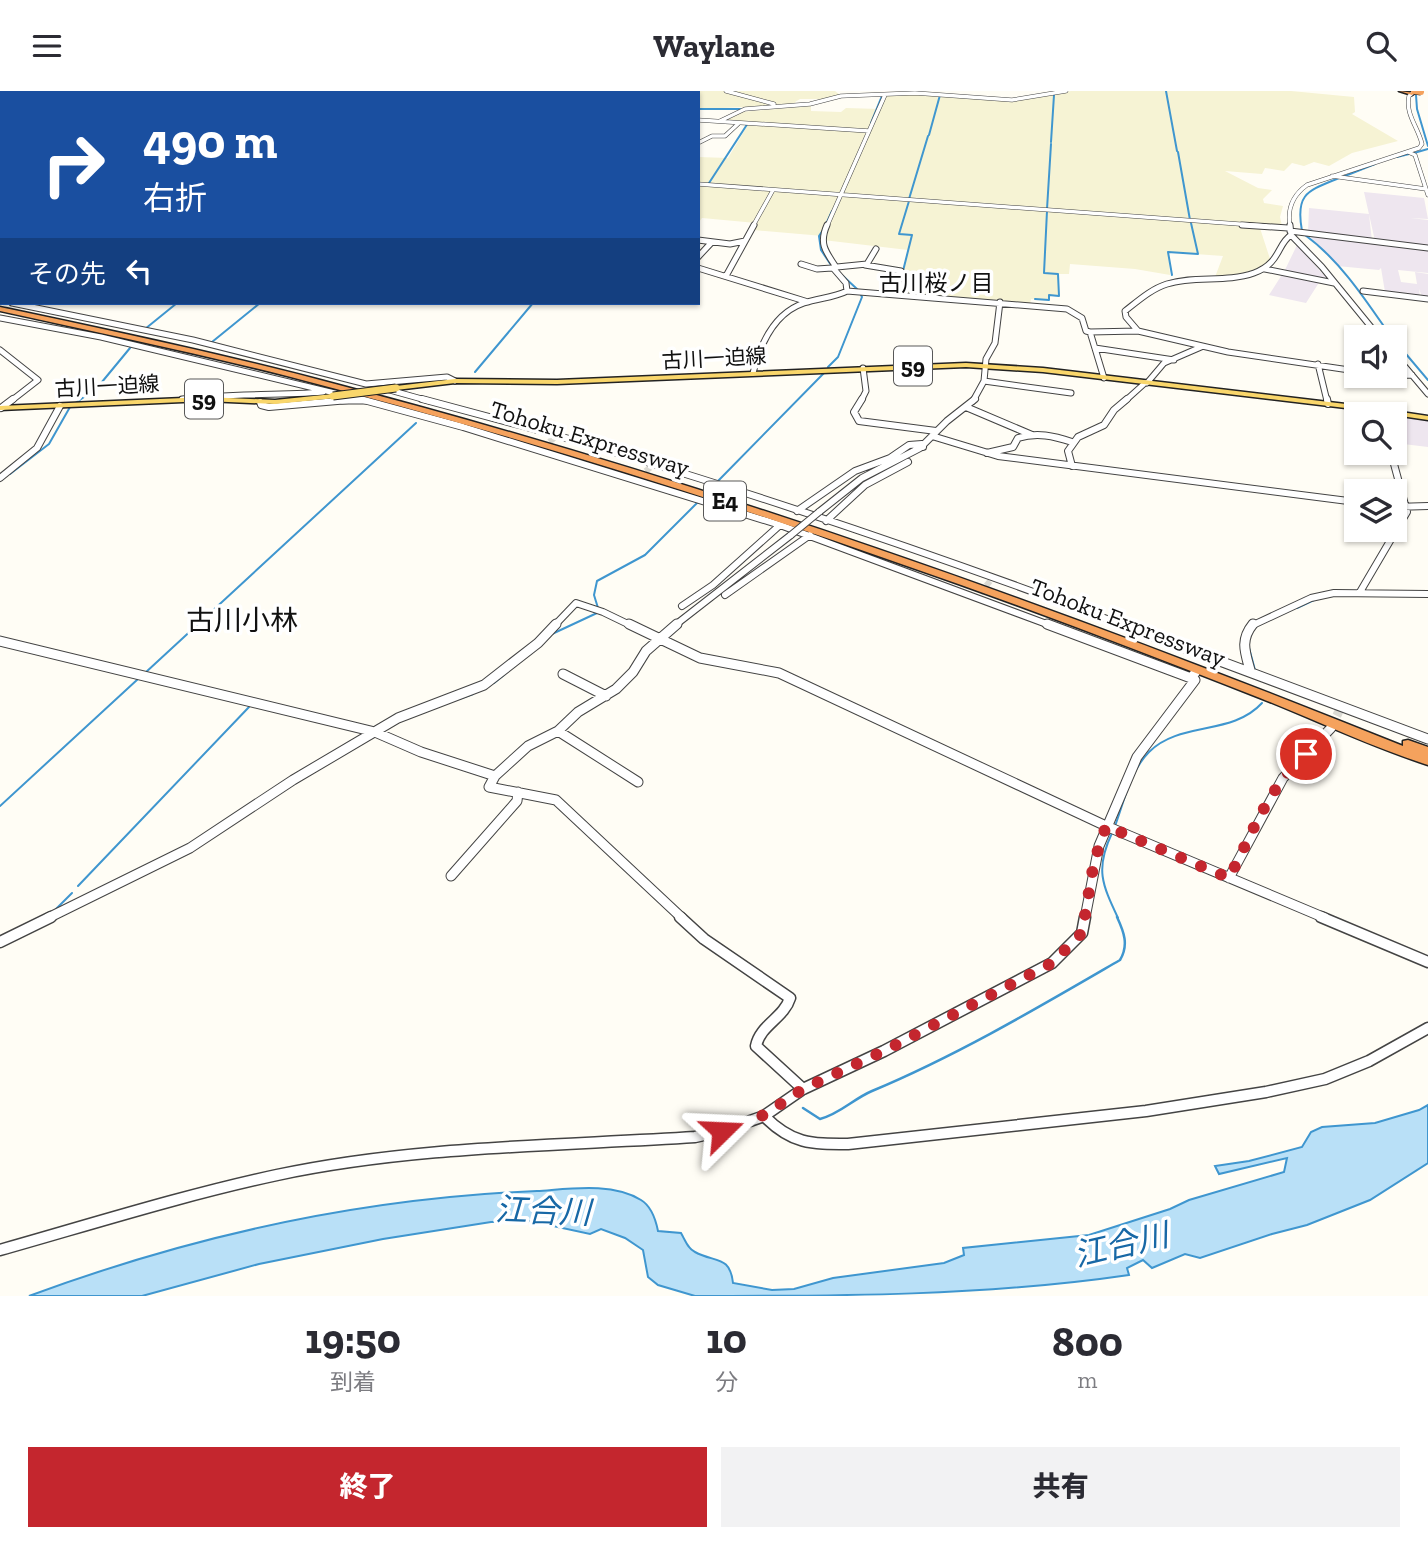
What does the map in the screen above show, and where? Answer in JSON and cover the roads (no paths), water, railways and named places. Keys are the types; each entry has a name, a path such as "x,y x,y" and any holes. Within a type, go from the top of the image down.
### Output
{"highway":[{"path":"1402,91 1420,92"},
{"name":"Tohoku Expressway","path":"1,305 195,347 386,394 700,486 898,551 1050,606 1428,752"},
{"name":"Tohoku Expressway","path":"1,305 380,398 695,491 1128,643 1428,761"}],"main road":[{"name":"古川一迫線","path":"1,408 218,399 260,402 455,381 525,383 985,365 1344,407"},
{"name":"古川一迫線","path":"1407,416 1428,418"}],"street":[{"path":"726,91 781,106"},
{"path":"945,91 989,97 1041,91"},
{"path":"720,121 744,109 810,104 841,96 906,92 989,99 1030,98 1066,91"},
{"path":"1369,325 1290,231 1288,214 1297,192 1334,176 1408,152 1422,144 1419,131 1407,108 1408,98 1420,92"},
{"path":"1022,94 1030,98"},
{"path":"847,291 846,283 826,254 821,240 885,95"},
{"path":"700,120 868,131"},
{"path":"700,142 712,136 725,136 739,123"},
{"path":"1408,152 1415,155 1428,195"},
{"path":"1334,176 1426,189"},
{"path":"700,184 1290,231 1428,248"},
{"path":"726,276 773,190"},
{"path":"1138,331 1126,317 1125,311 1151,291 1181,281 1244,277 1265,269 1275,261 1290,231"},
{"path":"700,240 745,241"},
{"path":"700,255 712,242"},
{"path":"865,265 874,259 876,249"},
{"path":"801,264 817,269 865,265 901,271 895,293"},
{"path":"700,269 808,302"},
{"path":"1265,269 1335,283"},
{"path":"753,373 771,326 797,306 832,298 847,291 859,291 1067,309 1082,318 1087,331 1090,332 1104,378"},
{"path":"1363,291 1428,299"},
{"path":"803,1089 756,1046 758,1036 788,1006 790,998 787,994 704,939 556,800 489,787 495,776 528,746 558,731 579,712 606,696 634,672 646,651 658,639 862,478 910,455 976,398 984,381 985,365 995,343 1000,302"},
{"path":"22,305 193,340 614,450 993,578 1250,670 1341,708 1428,739"},
{"path":"0,318 101,337 360,399 502,439 810,535 978,594 1193,676 1195,680 1137,757 1106,826 1094,862 1082,933 1067,950 1052,963 803,1089 764,1115 722,1131 695,1137 421,1155 278,1175 0,1250"},
{"path":"1090,332 1138,331 1201,347 1344,369"},
{"path":"1072,465 1068,451 1072,442 1104,425 1114,410 1146,383 1164,363 1201,347"},
{"path":"1095,348 1174,360"},
{"path":"0,350 38,380 1,408"},
{"path":"1318,364 1328,404"},
{"path":"863,368 866,391 854,412 859,421 934,434 987,453 1344,500"},
{"path":"1407,369 1428,394"},
{"path":"1407,375 1412,375"},
{"path":"366,384 447,377 455,381"},
{"path":"984,381 1071,393"},
{"path":"180,400 212,395 331,394"},
{"path":"260,402 261,405 269,407 360,399"},
{"path":"0,478 29,458 68,406"},
{"path":"966,407 1032,435"},
{"path":"516,424 555,437 614,450"},
{"path":"987,453 1013,447 1018,438 1044,433 1072,442"},
{"path":"502,439 541,448 577,462"},
{"path":"797,511 855,471 890,458 909,445 922,444"},
{"path":"826,521 865,485 922,453 925,450 922,444"},
{"path":"651,467 698,478"},
{"path":"638,477 680,494"},
{"path":"1407,507 1428,506"},
{"path":"779,525 713,585 682,606 694,611 702,610 810,535"},
{"path":"1360,592 1390,542"},
{"path":"1250,670 1244,641 1245,635 1254,624 1311,598 1334,593 1360,592 1428,594"},
{"path":"0,943 190,848 284,786 420,708 484,685 538,643 576,603 700,658 760,667 779,673 1106,826 1428,962"},
{"path":"0,641 379,733 421,752 495,776"},
{"path":"563,674 606,696"},
{"path":"1229,878 1283,778 1331,728"},
{"path":"558,731 638,782"},
{"path":"451,876 517,801 518,792"},
{"path":"764,1115 791,1140 808,1144 848,1144 1146,1111 1266,1092 1325,1079 1369,1061 1428,1028"}],"water":[{"name":"江合川","path":"1428,1105 1428,1163 1370,1200 1307,1225 1200,1258 1185,1254 1152,1268 1143,1260 1127,1268 1129,1275 967,1291 695,1296 658,1285 648,1277 643,1250 625,1238 601,1229 590,1234 530,1221 491,1222 383,1239 259,1264 142,1296 29,1296 152,1255 215,1238 343,1211 472,1195 590,1188 630,1194 641,1200 650,1210 658,1231 681,1233 693,1251 725,1264 729,1268 733,1283 772,1290 794,1289 833,1278 944,1263 964,1255 963,1248 1089,1235 1170,1209 1189,1200 1284,1172 1287,1158 1219,1174 1215,1166 1249,1161 1302,1147 1311,1132 1322,1127 1375,1123"}],"waterway":[{"path":"1166,91 1177,151"},
{"path":"929,135 940,95"},
{"path":"1051,142 1054,95"},
{"path":"1416,95 1417,109 1428,146"},
{"path":"871,123 882,96"},
{"path":"700,109 740,109"},
{"path":"709,183 748,123"},
{"path":"909,199 928,136"},
{"path":"1047,209 1051,144"},
{"path":"1414,153 1428,149"},
{"path":"1178,152 1190,220"},
{"path":"1397,157 1409,154"},
{"path":"1345,176 1375,164"},
{"path":"1302,231 1300,209 1306,195 1339,178"},
{"path":"903,271 912,235 899,234 909,201"},
{"path":"827,222 832,211"},
{"path":"1035,299 1049,300 1049,295 1059,296 1058,274 1044,273 1047,211"},
{"path":"1172,275 1168,252 1198,254 1191,223"},
{"path":"823,230 819,236 821,250 831,265"},
{"path":"1305,235 1342,270 1383,325"},
{"path":"843,276 857,289"},
{"path":"828,367 838,357 862,297 860,293"},
{"path":"145,329 175,305"},
{"path":"212,342 258,305"},
{"path":"475,372 531,305"},
{"path":"74,404 97,388 130,348"},
{"path":"1407,355 1428,380"},
{"path":"718,481 824,373"},
{"path":"10,474 49,444 70,407"},
{"path":"145,673 416,423"},
{"path":"598,608 594,595 597,581 645,555 698,502"},
{"path":"1297,608 1314,600"},
{"path":"552,634 597,613"},
{"path":"1249,648 1255,670"},
{"path":"494,683 505,674"},
{"path":"0,806 138,679"},
{"path":"459,699 473,694"},
{"path":"1115,826 1132,777 1149,752 1176,736 1236,720 1262,703"},
{"path":"78,886 249,707"},
{"path":"1112,833 1102,867 1105,886 1118,918"},
{"path":"56,909 72,893"},
{"path":"803,1108 820,1119 834,1114 865,1094 998,1030 1120,960 1125,939 1117,917"}],"tunnel":[{"path":"542,448 554,438"},
{"path":"638,477 651,467"},
{"path":"980,593 991,580"},
{"path":"1331,728 1339,711"}],"district":[{"name":"古川桜ノ目","path":"936,283"},
{"name":"古川小林","path":"242,620"}]}
